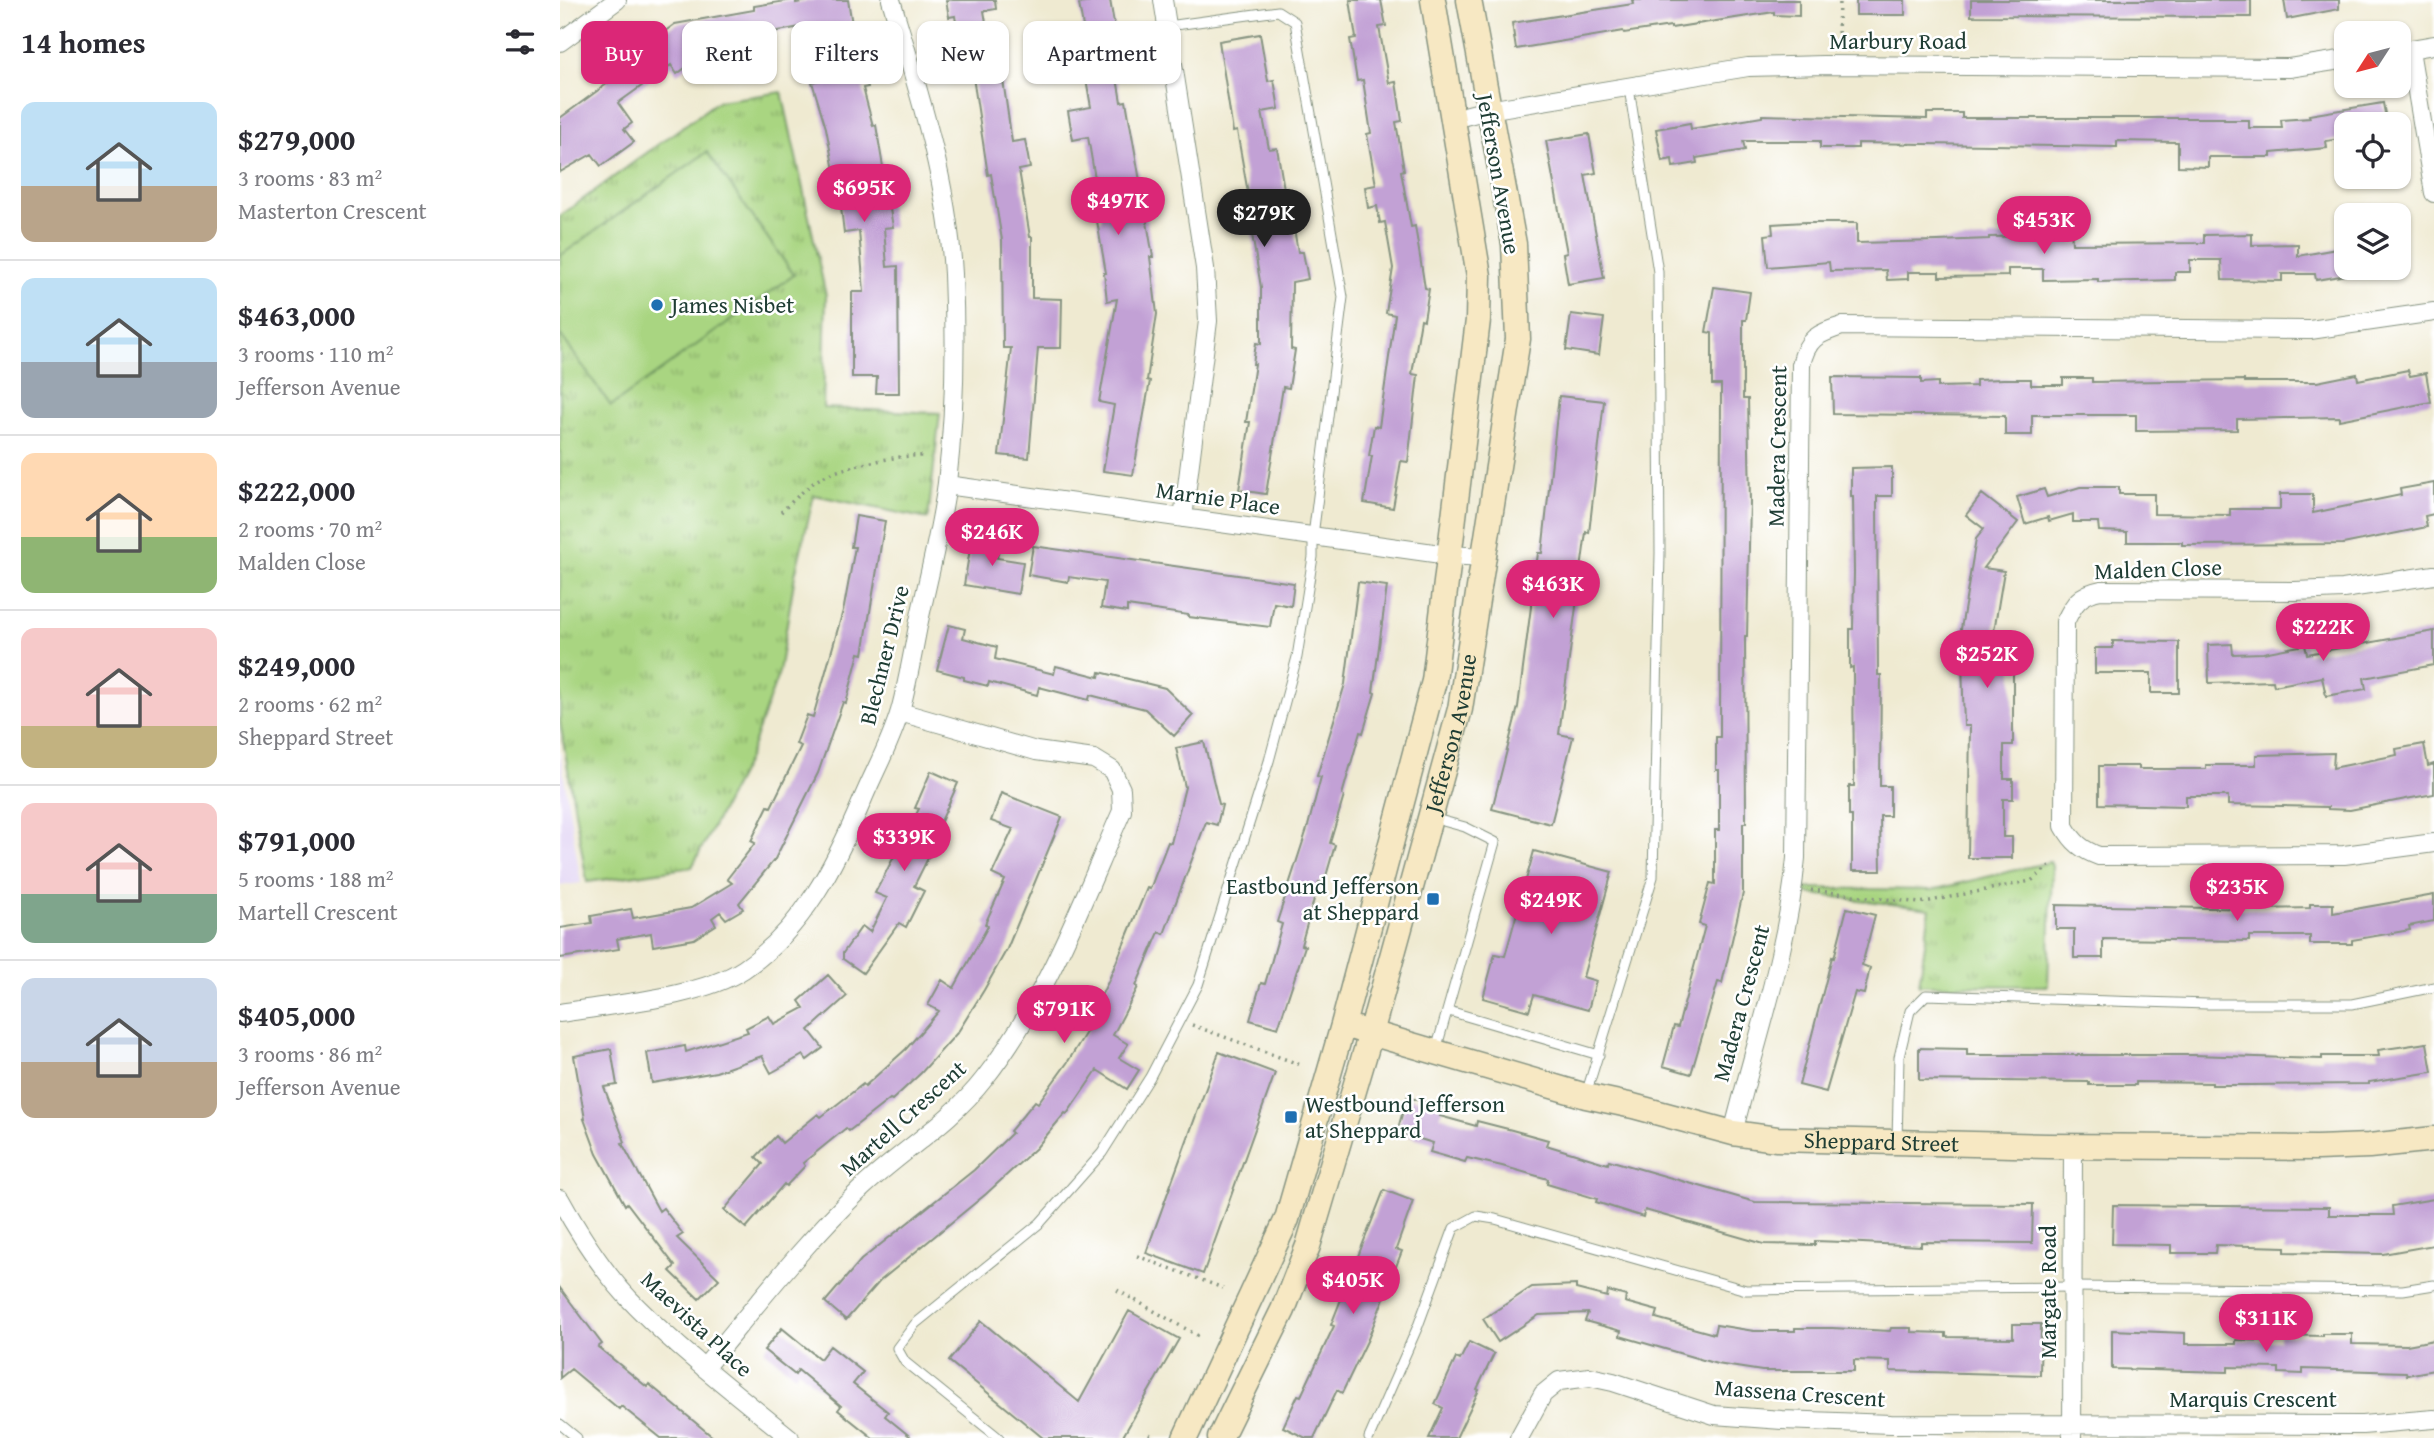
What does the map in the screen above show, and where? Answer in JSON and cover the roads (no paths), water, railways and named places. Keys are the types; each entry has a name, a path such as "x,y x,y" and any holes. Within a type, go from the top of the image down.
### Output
{"street":[{"path":"560,42 617,0"},
{"name":"Blechner Drive","path":"560,1013 699,989 742,970 764,954 804,912 823,883 850,829 900,712 947,485 954,385 953,274 947,218 920,95 891,0"},
{"path":"1163,0 1167,21"},
{"name":"Jefferson Avenue","path":"1195,1435 1287,1219 1343,1025 1434,681 1478,320 1479,276 1433,0"},
{"name":"Jefferson Avenue","path":"1220,1438 1283,1310 1308,1246 1371,1033 1460,709 1518,340 1514,244 1469,0"},
{"path":"2412,49 2434,45"},
{"name":"Marbury Road","path":"1453,119 1488,110 1748,67 1823,65 2289,68 2334,61"},
{"path":"1177,84 1205,268 1208,321 1183,518"},
{"path":"2412,88 2434,193"},
{"name":"Madera Crescent","path":"1733,1133 1786,930 1794,886 1801,365 1804,350 1813,338 1842,326 2309,330 2434,312"},
{"name":"Marnie Place","path":"947,485 1448,555 1484,557"},
{"name":"Malden Close","path":"2434,575 2319,590 2101,590 2085,593 2073,604 2065,622 2064,826 2073,841 2085,851 2099,856 2344,855 2434,843"},
{"name":"Martell Crescent","path":"704,1368 833,1216 869,1181 961,1104 984,1080 1028,1016 1045,984 1122,811 1121,789 1112,770 1094,760 1036,751 900,712"},
{"name":"Sheppard Street","path":"1343,1025 1586,1096 1733,1133 1777,1139 2317,1148 2434,1139"},
{"name":"Margate Road","path":"2072,1430 2073,1146"},
{"name":"Maevista Place","path":"560,1199 601,1263 637,1307 704,1368 790,1438"},
{"name":"Massena Crescent","path":"1519,1438 1543,1394 1559,1381 1590,1377 1714,1415 1782,1420 2072,1430"},
{"name":"Marquis Crescent","path":"2072,1430 2362,1424 2434,1419"}],"lane":[{"path":"999,1438 905,1362 897,1348 915,1324 1040,1223 1102,1153 1150,1077 1180,1020 1198,985 1269,761 1294,670 1313,557 1313,536 1343,297 1295,22 1278,11 1181,24"},
{"path":"1586,1096 1653,877 1660,553 1658,272 1629,88"},
{"path":"1430,818 1465,827 1495,842 1436,1052"},
{"path":"1897,1142 1899,1057 1910,1011 1926,995 2207,1004 2352,1004 2434,987"},
{"path":"1449,1011 1599,1055"},
{"path":"1369,1438 1418,1326 1454,1228 1476,1216 1746,1290 2072,1287 2403,1290 2434,1285"},
{"path":"560,1424 577,1438"}],"place":[{"name":"James Nisbet","path":"657,305"},
{"name":"Eastbound Jefferson at Sheppard","path":"1433,899"},
{"name":"Westbound Jefferson at Sheppard","path":"1291,1117"}]}
